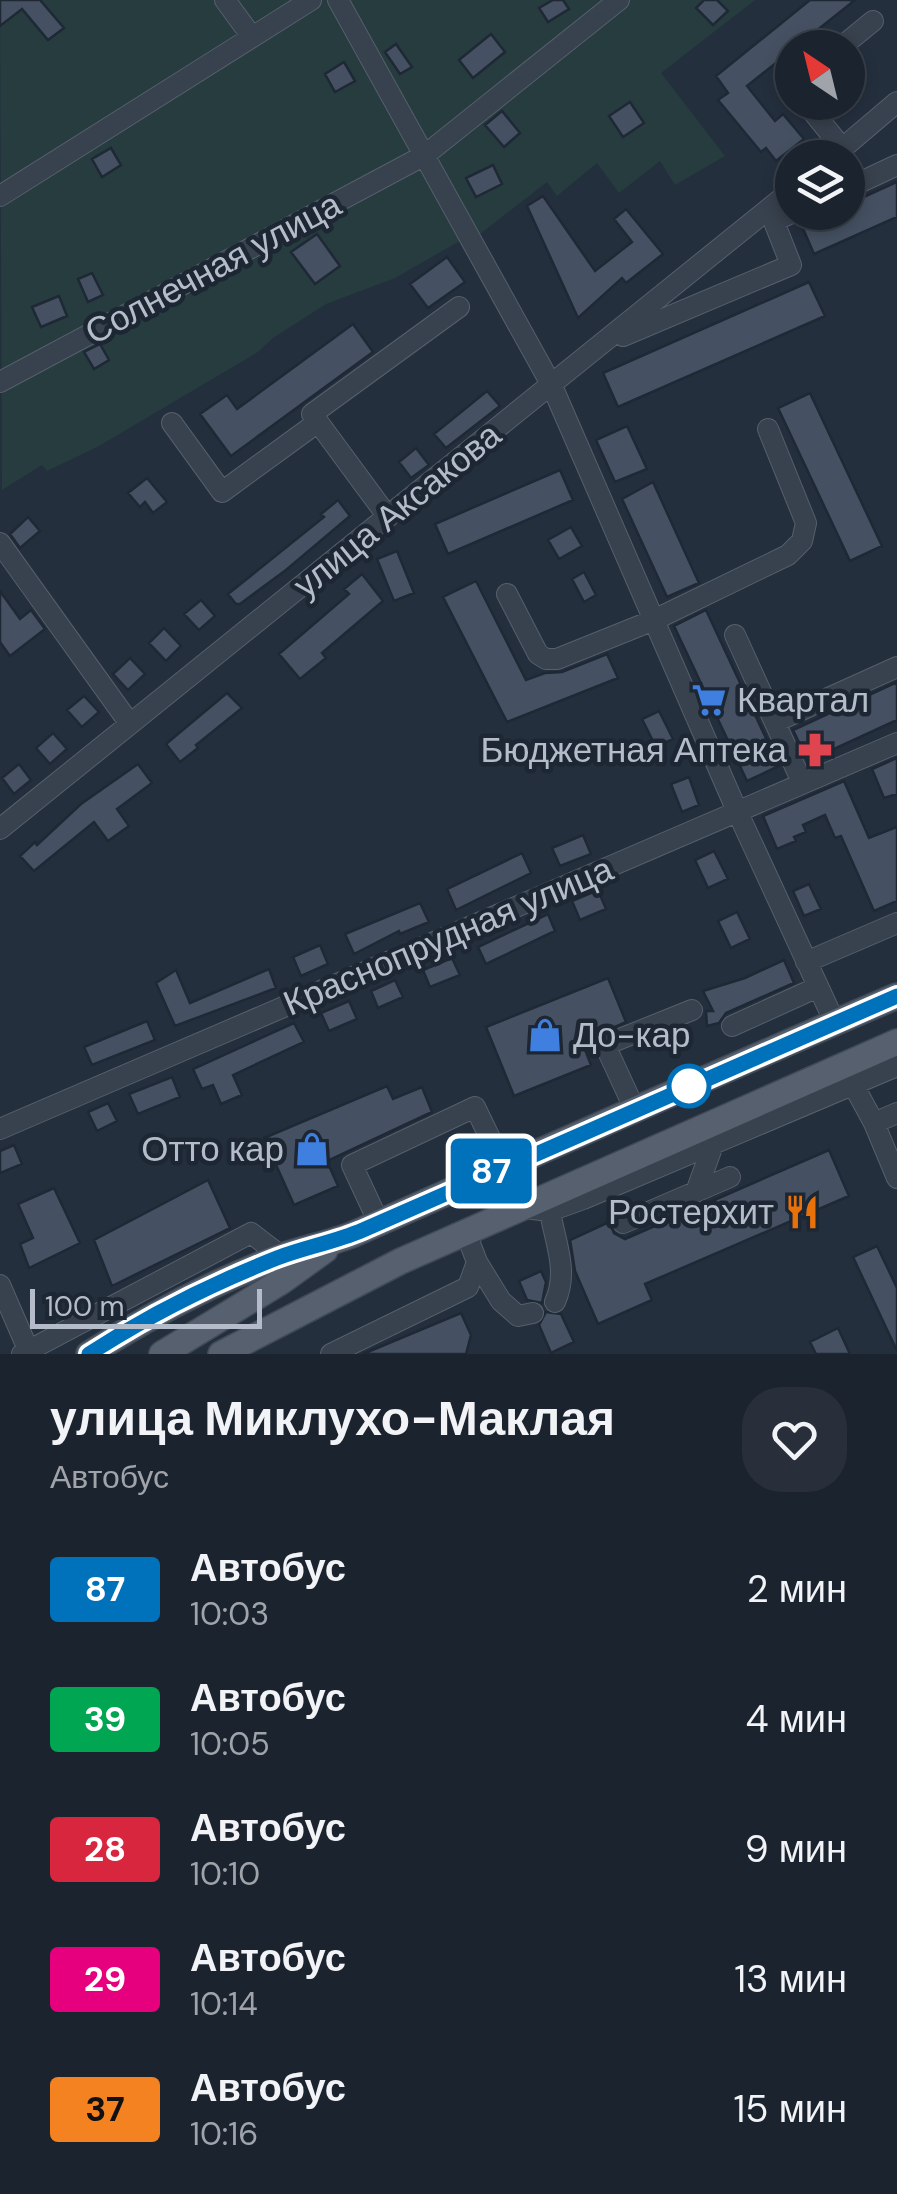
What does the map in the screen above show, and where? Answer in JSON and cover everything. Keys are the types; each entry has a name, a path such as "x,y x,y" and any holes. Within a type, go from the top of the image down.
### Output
{"main road":[{"path":"89,1354 170,1305 281,1256 337,1242 897,996"},
{"path":"231,1350 401,1261 466,1232 537,1209 849,1076 897,1042"},
{"path":"162,1354 282,1281 337,1242"}],"street":[{"path":"225,0 252,38"},
{"path":"0,196 311,0"},
{"path":"338,0 552,386 737,812 834,1023"},
{"name":"Солнечная улица","path":"0,382 425,155 618,0"},
{"path":"862,30 873,21"},
{"path":"852,140 897,102"},
{"path":"865,180 897,165"},
{"name":"улица Аксакова","path":"0,829 601,346 775,217"},
{"path":"601,346 792,265 783,230"},
{"path":"388,518 312,414 458,306"},
{"path":"172,423 222,492 318,422"},
{"path":"506,594 538,654 546,659 557,658 654,620 788,555 802,541 806,523 768,429"},
{"path":"0,543 130,724"},
{"path":"735,636 802,782"},
{"path":"774,722 897,668"},
{"name":"Краснопрудная улица","path":"0,1129 897,743"},
{"path":"806,962 897,922"},
{"path":"732,1026 818,987"},
{"path":"627,1113 605,1045 692,1010"},
{"path":"556,1302 563,1284 563,1268 537,1209 631,1178 849,1076 893,1068"},
{"path":"874,1123 872,1104 877,1084 893,1068"},
{"path":"849,1076 897,1178"},
{"path":"379,1223 352,1165 476,1107 504,1166"},
{"path":"874,1123 897,1114"},
{"path":"696,1192 714,1142"},
{"path":"623,1223 730,1177"},
{"path":"631,1178 670,1203"},
{"path":"466,1232 477,1262 501,1300 518,1316 533,1313"},
{"path":"0,1285 27,1353 250,1233 281,1256"},
{"path":"330,1354 468,1287 477,1262"}],"green space":[{"path":"0,0 755,0 661,73 725,156 675,185 660,161 619,193 597,163 557,196 547,182 480,234 458,242 395,278 326,304 258,352 99,446 47,471 42,465 2,490"}],"building":[{"path":"0,0 40,0 64,28 48,40 22,9 0,26"},
{"path":"553,0 563,0 569,9 548,22 539,8"},
{"path":"704,0 717,0 728,11 713,25 696,8"},
{"path":"810,0 855,0 817,30 775,30 775,64 747,86 775,121 788,120 804,139 775,140 775,160 766,148 761,152 718,100 728,93 716,76"},
{"path":"491,34 505,52 473,78 459,60"},
{"path":"396,44 412,67 400,74 385,52"},
{"path":"344,62 355,81 335,92 325,74"},
{"path":"630,102 644,123 623,137 609,116"},
{"path":"502,111 520,133 504,147 485,125"},
{"path":"111,148 121,165 102,177 92,159"},
{"path":"493,165 502,184 476,197 466,178"},
{"path":"897,182 897,217 814,254 804,230 865,230 865,196"},
{"path":"543,196 595,271 632,242 614,219 626,209 663,254 626,283 622,278 578,318 527,206"},
{"path":"317,234 340,266 315,284 291,252"},
{"path":"447,257 465,282 428,308 410,284"},
{"path":"92,273 103,295 88,302 78,279"},
{"path":"809,282 825,316 618,407 603,373"},
{"path":"59,296 67,316 41,327 32,307"},
{"path":"353,324 373,352 231,456 200,414 227,395 237,409"},
{"path":"100,344 109,360 94,369 84,352"},
{"path":"487,391 500,406 446,448 434,434"},
{"path":"810,393 882,546 850,561 778,408"},
{"path":"627,426 647,469 615,482 596,440"},
{"path":"416,448 429,465 411,478 399,462"},
{"path":"560,470 573,500 448,554 435,524"},
{"path":"147,478 167,502 153,513 145,502 140,507 128,493"},
{"path":"653,482 699,583 667,597 622,499"},
{"path":"338,500 350,516 286,570 236,604 228,594 324,517 321,514"},
{"path":"28,517 40,531 20,548 10,534"},
{"path":"571,527 582,546 559,559 548,540"},
{"path":"397,551 414,593 394,601 377,559"},
{"path":"584,572 596,595 584,602 572,579"},
{"path":"362,574 383,601 322,653 326,658 300,679 279,654 349,594 344,589"},
{"path":"476,581 526,680 562,672 607,654 618,678 507,722 443,597"},
{"path":"0,591 20,619 31,610 45,629 10,656 0,642"},
{"path":"201,600 215,616 199,630 184,614"},
{"path":"706,610 779,766 747,781 674,626"},
{"path":"164,628 181,646 166,661 149,643"},
{"path":"130,658 145,674 128,690 113,674"},
{"path":"897,682 897,720 808,761 793,730"},
{"path":"227,693 242,708 180,762 166,744"},
{"path":"84,696 99,712 82,727 67,710"},
{"path":"659,711 673,739 656,747 642,719"},
{"path":"53,733 67,749 50,764 36,748"},
{"path":"897,758 897,794 884,798 872,769"},
{"path":"19,764 31,780 14,794 2,778"},
{"path":"138,764 152,783 117,809 129,826 108,841 94,822 34,871 20,856 81,804"},
{"path":"689,777 699,805 682,812 671,784"},
{"path":"844,781 869,838 897,827 897,901 874,911 841,836 835,838 825,815 803,825 806,832 777,849 763,816"},
{"path":"583,835 591,854 560,866 552,848"},
{"path":"714,851 728,879 708,888 695,860"},
{"path":"522,853 531,873 456,910 447,889"},
{"path":"809,884 821,909 804,916 793,891"},
{"path":"598,890 606,909 580,920 572,901"},
{"path":"420,903 429,922 400,934 399,931 354,954 345,934"},
{"path":"737,912 750,939 731,948 718,921"},
{"path":"548,914 555,931 486,964 478,947"},
{"path":"320,945 328,964 301,976 293,957"},
{"path":"452,958 460,975 430,987 423,970"},
{"path":"784,960 794,983 726,1013 719,1023 707,1026 706,1011 713,1011 703,991"},
{"path":"269,969 276,988 175,1026 156,983 176,970 190,1003"},
{"name":"До-кар","path":"608,978 626,1022 582,1042 591,1065 514,1096 486,1027"},
{"path":"395,980 403,997 378,1008 371,991"},
{"path":"349,1001 357,1019 329,1031 321,1013"},
{"path":"147,1021 155,1040 92,1065 84,1047"},
{"path":"294,1023 304,1042 233,1075 242,1095 221,1104 213,1085 202,1089 193,1069"},
{"path":"172,1077 180,1097 138,1114 129,1094"},
{"name":"Отто кар","path":"387,1086 393,1099 422,1087 432,1112 327,1161 338,1186 294,1205 264,1138"},
{"path":"108,1103 117,1121 97,1131 88,1112"},
{"path":"14,1145 22,1164 0,1173 0,1151"},
{"path":"829,1150 849,1196 645,1284 652,1300 598,1324 575,1271 570,1240 609,1222 614,1233 625,1239"},
{"path":"208,1180 230,1228 112,1286 94,1240"},
{"path":"54,1188 80,1243 29,1268 20,1244 33,1238 18,1204"},
{"path":"877,1246 897,1288 897,1351 853,1257"},
{"path":"541,1271 546,1282 542,1303 527,1300 519,1281"},
{"path":"546,1312 561,1314 574,1342 551,1353 539,1325"},
{"path":"461,1313 471,1335 466,1354 363,1354"},
{"path":"838,1328 850,1354 816,1354 810,1342"}],"bus line":[{"name":"87","path":"89,1354 214,1283 281,1256 337,1242 897,996"}],"place":[{"name":"Квартал","path":"709,700"},
{"name":"Бюджетная Аптека","path":"815,750"},
{"name":"До-кар","path":"545,1035"},
{"name":"Отто кар","path":"312,1149"},
{"name":"Ростерхит","path":"802,1212"}]}
